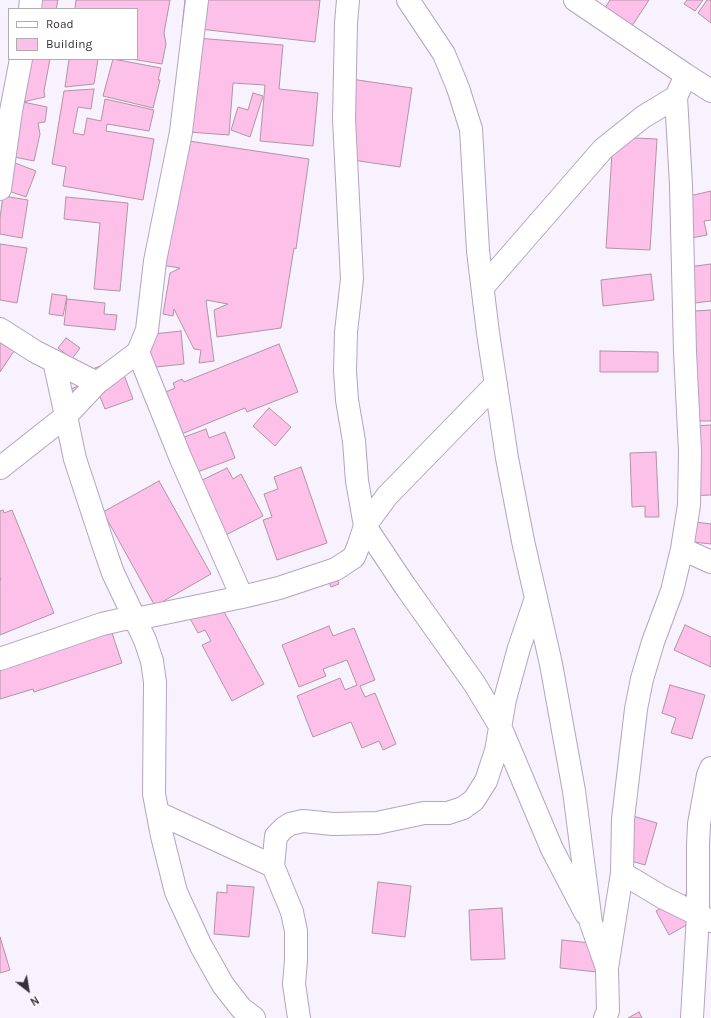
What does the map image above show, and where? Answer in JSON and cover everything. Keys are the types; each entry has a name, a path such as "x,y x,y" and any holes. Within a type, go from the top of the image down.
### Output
{"street":[{"path":"0,468 66,416 98,383 138,352 147,330 155,261 181,132 197,0"},
{"path":"348,0 346,23 344,119 352,279 346,332 345,371 347,400 354,440 357,481 365,526 405,586 474,683 500,726 552,849 592,924 607,968"},
{"path":"408,0 444,54 458,88 471,129 478,251 507,458 523,541 551,664 574,791 592,924"},
{"path":"575,0 711,91"},
{"path":"0,189 11,111 21,60"},
{"path":"608,1016 607,968 622,873 623,819 636,709 642,679 653,642 672,591 682,549 688,505 690,452 685,352 681,185 676,96 686,75"},
{"path":"483,288 603,149 643,117 676,96"},
{"path":"0,329 36,352 98,383"},
{"path":"138,352 181,459 242,597"},
{"path":"54,361 75,459 113,573 136,619 152,661 155,682 154,794 162,836 176,892 201,946 222,985 241,1008 254,1018"},
{"path":"0,659 102,624 124,619 136,619 242,597 279,588 336,569 354,557 365,526 387,496 496,384"},
{"path":"682,549 711,562"},
{"path":"299,1018 294,984 296,931 292,912 273,866 276,836 290,824 303,821 333,824 377,823 424,813 448,813 463,808 474,800 486,781 496,751 506,699 519,648 536,598"},
{"path":"699,1015 705,918 698,845 699,824 708,775 711,768"},
{"path":"158,813 273,866"},
{"path":"622,873 647,889 705,918"}],"building":[{"path":"26,0 58,0 56,8 24,8"},
{"path":"76,0 170,0 164,33 166,44 162,64 137,60 138,8 75,8"},
{"path":"185,0 320,0 315,42 182,27"},
{"path":"610,0 649,0 630,29 603,11"},
{"path":"687,0 703,0 695,11 684,4"},
{"path":"707,0 711,0 711,23 698,13"},
{"path":"184,37 283,45 279,89 318,93 313,146 260,141 265,85 233,83 229,135 175,131"},
{"path":"10,60 50,60 44,91 45,97 23,102 47,107 45,122 38,123 40,134 34,161 0,154"},
{"path":"69,60 98,60 94,84 65,87"},
{"path":"113,60 161,68 158,80 160,80 153,108 103,96"},
{"path":"351,79 412,88 400,167 339,158"},
{"path":"94,89 91,109 78,107 73,133 84,135 87,118 101,121 105,99 154,110 149,131 107,124 106,131 154,139 143,200 63,186 66,167 52,164 64,91"},
{"path":"253,93 263,96 250,137 231,130 238,107 248,110"},
{"path":"613,137 657,139 650,250 606,248"},
{"path":"169,138 309,159 296,249 294,248 281,328 217,337 214,310 228,304 206,300 214,361 199,363 201,350 194,349 174,309 173,316 163,314 170,273 180,268 161,265"},
{"path":"10,161 36,171 26,197 0,188"},
{"path":"711,191 711,220 704,221 707,235 681,240 672,200"},
{"path":"3,196 28,200 22,238 0,234 0,218"},
{"path":"66,197 128,203 120,291 94,289 100,223 64,219"},
{"path":"0,244 27,248 17,303 0,300"},
{"path":"711,264 711,301 679,305 674,269"},
{"path":"651,274 654,300 603,306 601,280"},
{"path":"52,294 67,296 63,316 49,314"},
{"path":"67,299 105,303 104,314 117,315 115,330 64,325"},
{"path":"711,310 711,421 691,421 695,311"},
{"path":"181,331 184,364 147,368 144,335"},
{"path":"0,338 16,348 0,372"},
{"path":"66,338 80,348 72,359 58,348"},
{"path":"279,344 298,392 247,412 245,408 167,440 161,394 175,388 173,383 182,379 184,382"},
{"path":"600,351 658,352 658,372 600,372"},
{"path":"118,359 133,399 105,409 94,382 72,402 68,390 94,380 90,370"},
{"path":"269,408 291,427 275,446 253,426"},
{"path":"711,425 711,495 688,496 679,427"},
{"path":"206,429 209,438 225,432 235,458 184,477 171,442"},
{"path":"656,452 659,517 645,517 645,506 632,507 630,453"},
{"path":"301,467 327,543 277,560 263,520 272,517 264,494 278,489 274,477"},
{"path":"227,468 233,479 241,474 263,516 216,540 188,487"},
{"path":"159,481 211,574 155,606 103,512"},
{"path":"3,510 4,513 12,510 54,613 0,635 0,511"},
{"path":"695,522 711,524 711,544 693,542"},
{"path":"334,572 339,584 331,587 326,575"},
{"path":"217,599 264,684 232,701 202,645 211,641 205,630 198,633 188,615"},
{"path":"108,621 122,663 34,692 33,689 0,699 0,656"},
{"path":"685,625 711,637 711,667 674,650"},
{"path":"329,626 333,636 354,628 375,680 360,686 365,697 375,693 396,744 383,750 379,741 362,748 351,722 313,737 297,696 340,678 345,690 357,685 347,660 323,669 326,676 299,687 282,645"},
{"path":"670,685 705,695 692,739 671,733 676,718 662,713"},
{"path":"626,814 657,823 645,865 614,856"},
{"path":"378,882 411,886 405,937 372,933"},
{"path":"227,885 254,887 249,937 214,934 217,892 227,893"},
{"path":"696,889 709,912 669,935 656,911"},
{"path":"502,908 505,959 471,960 469,910"},
{"path":"0,937 10,970 0,973"},
{"path":"562,940 600,944 597,972 560,968"},
{"path":"639,1012 642,1018 628,1018"}]}
